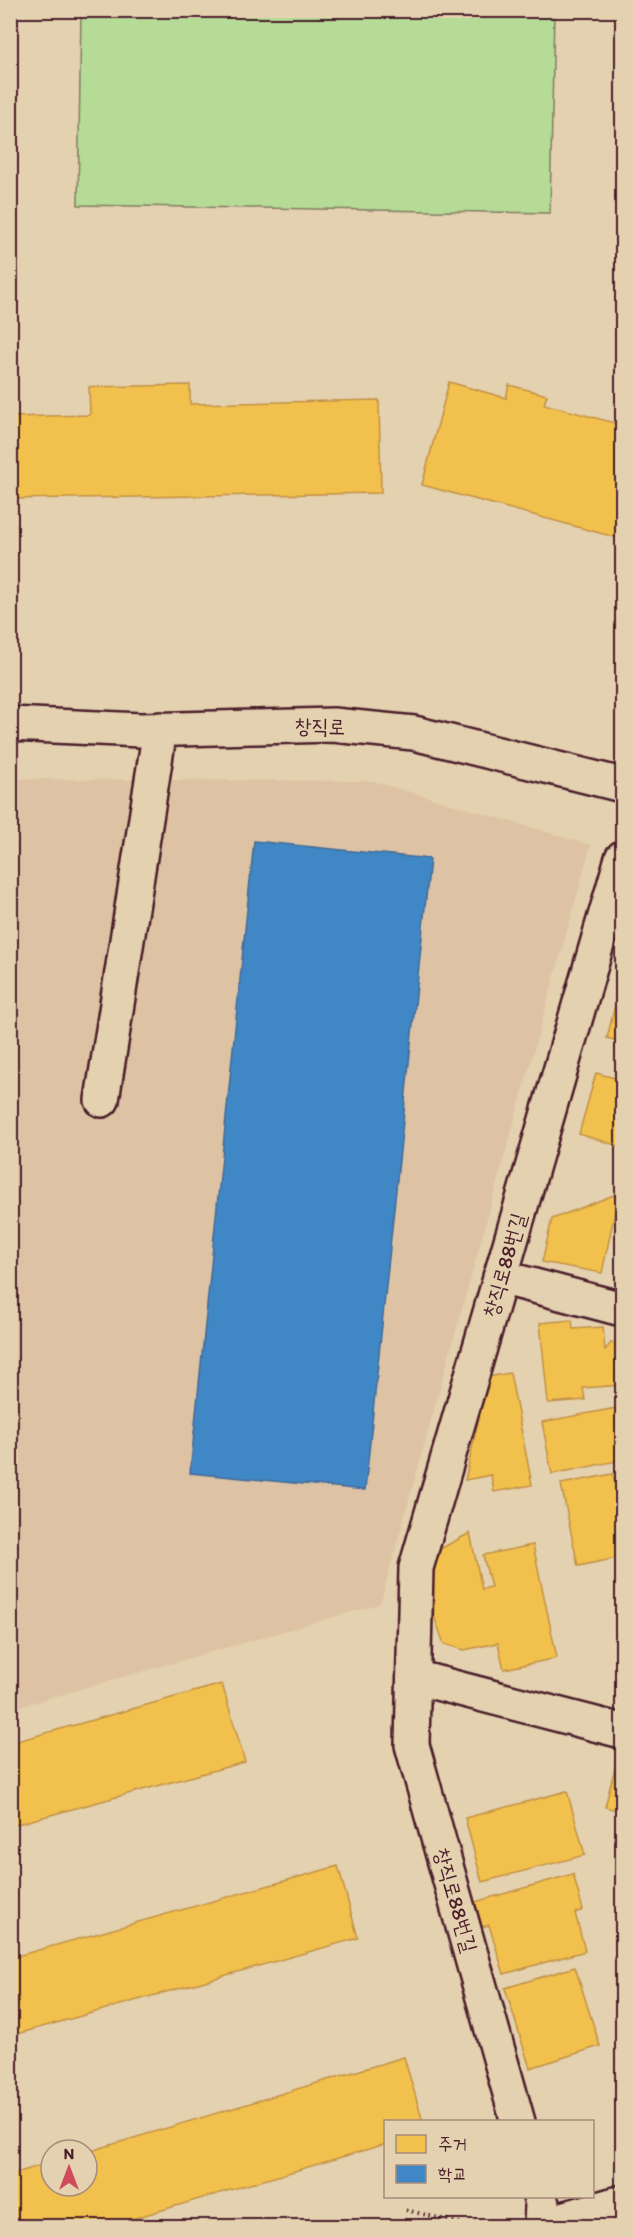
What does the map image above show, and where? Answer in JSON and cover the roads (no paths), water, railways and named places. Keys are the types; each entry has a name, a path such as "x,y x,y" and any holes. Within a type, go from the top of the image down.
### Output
{"street":[{"name":"창직로","path":"10,724 160,729 333,725 414,733 622,785"},
{"path":"102,1100 160,729"},
{"name":"창직로88번길","path":"518,2120 412,1745 416,1568 622,858"},
{"path":"500,1277 622,1309"},
{"path":"414,1677 622,1731"},
{"path":"541,2216 622,2202"}]}
